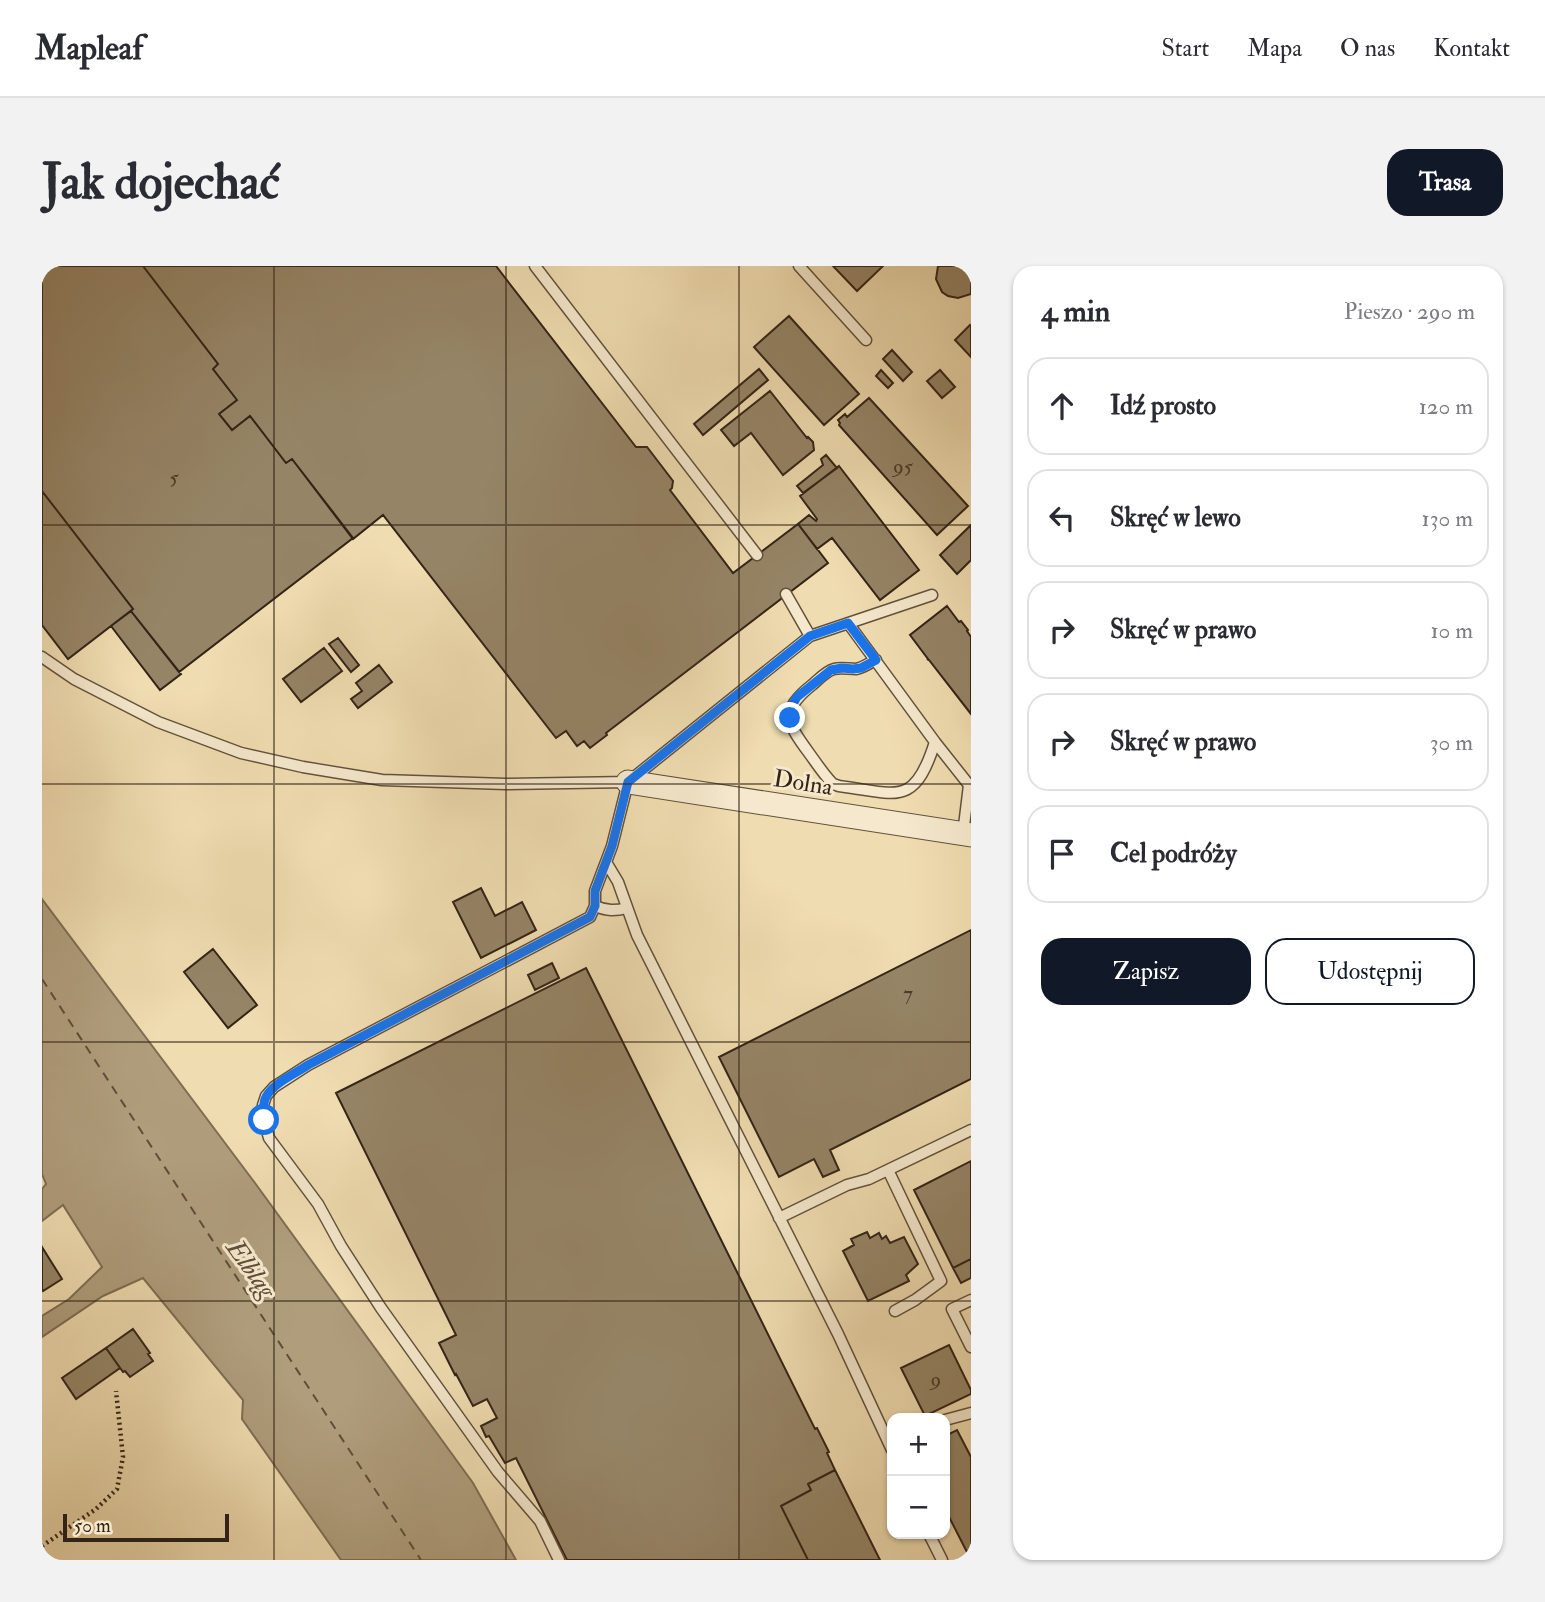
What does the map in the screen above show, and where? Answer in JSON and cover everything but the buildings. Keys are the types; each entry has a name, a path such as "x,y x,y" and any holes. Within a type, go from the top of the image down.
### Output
{"street":[{"name":"Dolna","path":"628,782 967,834"}],"lane":[{"path":"535,266 757,555"},
{"path":"799,266 866,340"},
{"path":"786,594 810,636"},
{"path":"559,1560 540,1521 498,1472 397,1330 341,1246 318,1204 269,1138 264,1120 263,1105 266,1096 274,1087 308,1065 590,917 595,906 595,891 606,862 628,782 810,636 932,595"},
{"path":"848,623 969,785 967,834"},
{"path":"42,657 74,679 158,722 241,753 303,767 382,780 506,784 628,782"},
{"path":"876,660 861,668 831,670 797,697 791,707 790,718 797,737 833,784 881,793 902,792 911,787 928,764 935,742"},
{"path":"606,862 618,882 637,935 838,1334 887,1438"},
{"path":"595,906 617,911 627,908"},
{"path":"779,1218 847,1185 869,1179 971,1129"},
{"path":"888,1170 941,1281 895,1311"},
{"path":"971,1300 952,1309 971,1348"},
{"path":"950,1419 971,1413"},
{"path":"932,1539 942,1560"}],"path":[{"path":"42,1546 96,1509 117,1489 123,1457 116,1391"}],"water":[{"name":"Elbląg","path":"42,899 255,1183 473,1483 516,1560 341,1560 242,1419 243,1400 143,1278 103,1296 42,1337 42,1316 69,1299 102,1267 63,1205 42,1221 42,1189 46,1184 42,1174"}],"ferry route":[{"path":"42,979 421,1560"}],"route":[{"path":"264,1120 263,1105 266,1096 274,1087 308,1065 590,917 595,906 595,891 612,846 628,782 810,636 848,623 876,660 861,668 831,670 797,697 791,707 790,718"}]}
